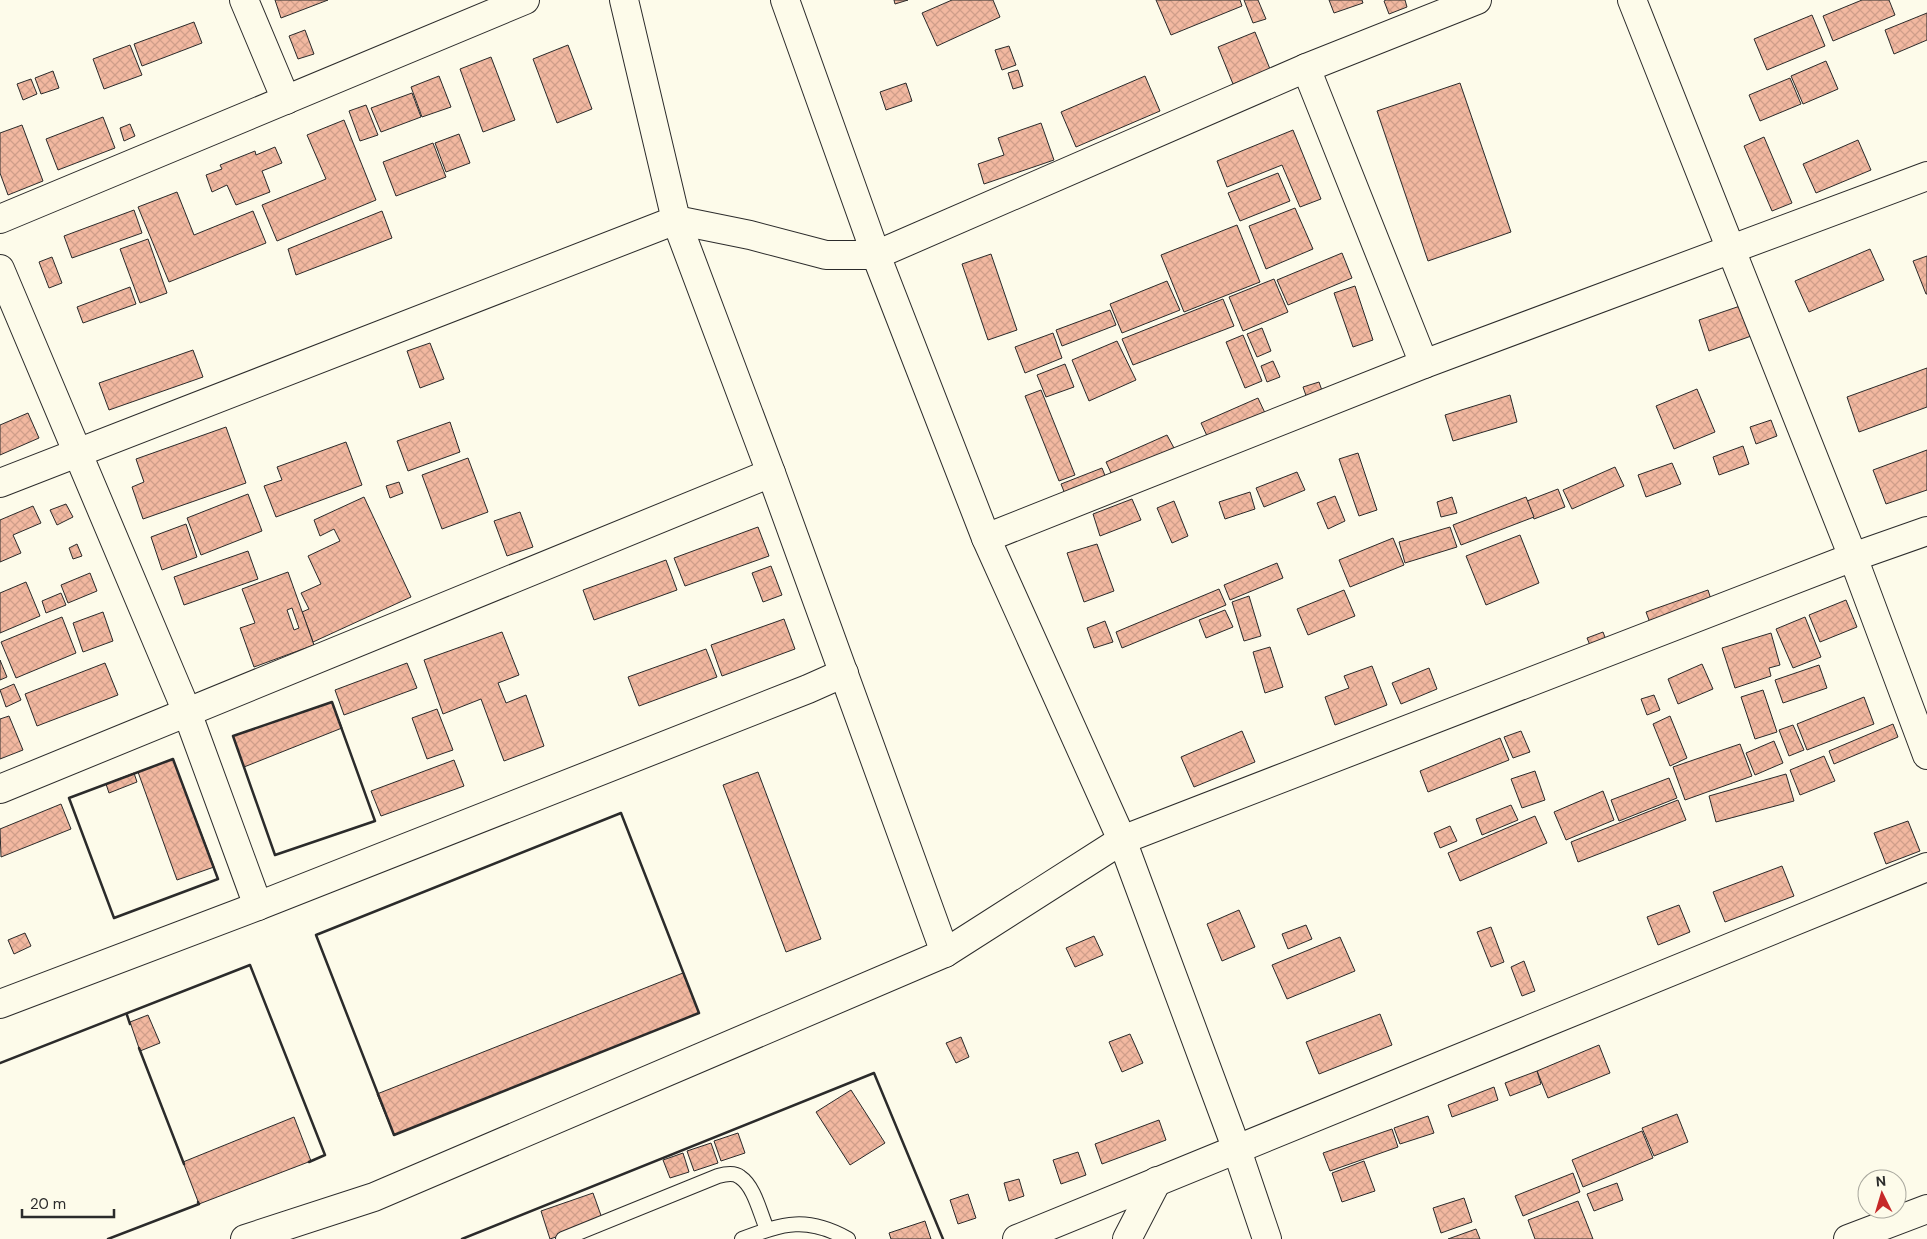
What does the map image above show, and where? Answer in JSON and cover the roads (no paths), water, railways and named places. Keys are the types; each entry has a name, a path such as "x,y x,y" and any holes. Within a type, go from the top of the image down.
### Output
{"street":[{"path":"244,0 286,100"},
{"path":"0,219 525,0"},
{"path":"624,0 676,220 771,473 945,952"},
{"path":"786,0 876,255 986,538 1122,840 1238,1150 1267,1239"},
{"path":"0,483 676,220 750,235 826,255 876,255 1306,68 1477,0"},
{"path":"1632,0 1853,557 1927,755"},
{"path":"1306,68 1424,364"},
{"path":"986,538 1424,364 1927,176"},
{"path":"0,268 187,712 258,906"},
{"path":"0,789 771,473"},
{"path":"244,1239 374,1197 945,952 1122,840 1853,557 1927,531"},
{"path":"0,1004 258,906 808,689 844,673"},
{"path":"1017,1239 1927,867"},
{"path":"1127,1239 1158,1182"},
{"path":"1848,1239 1927,1209"}],"lane":[{"path":"563,1239 718,1176 730,1173 740,1176 751,1190 767,1230"},
{"path":"742,1239 778,1226 805,1224 834,1231 848,1239"}]}
